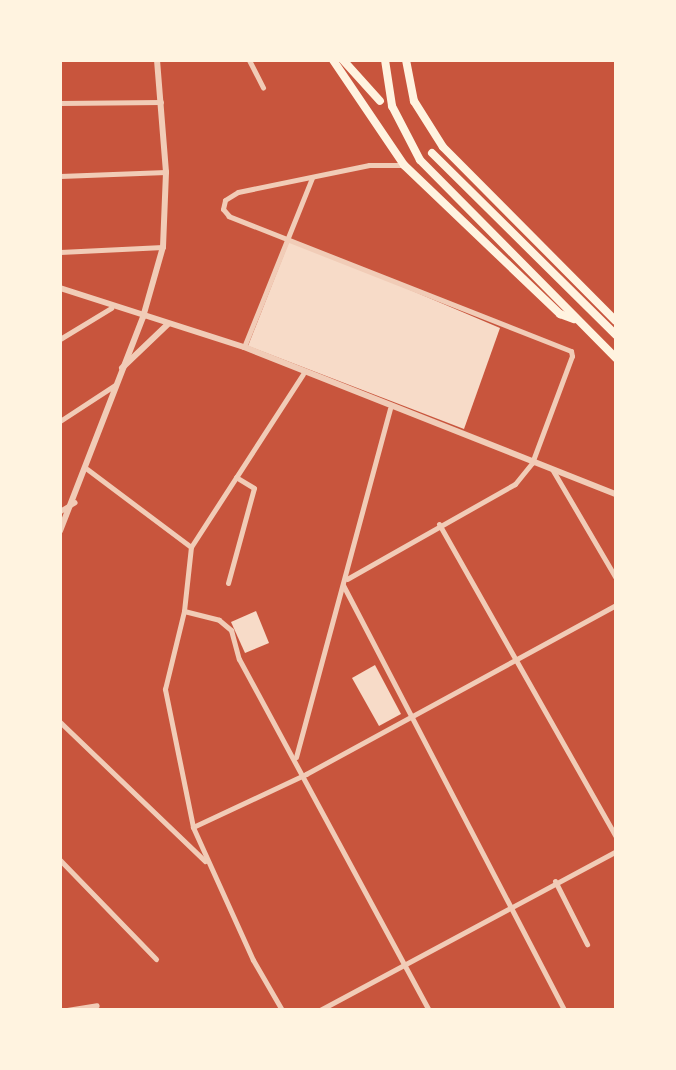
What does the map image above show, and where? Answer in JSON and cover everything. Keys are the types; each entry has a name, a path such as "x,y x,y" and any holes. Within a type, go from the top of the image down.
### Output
{"main road":[{"path":"333,60 404,165 560,314 574,319"},
{"path":"343,60 380,101"},
{"path":"385,60 386,82 408,142 435,177 542,280 574,319 616,358"},
{"path":"406,60 414,101 443,147 616,321"},
{"path":"432,153 616,335"}],"street":[{"path":"60,531 75,502 119,370 143,317 164,248 166,172 157,60"},
{"path":"249,60 264,88"},
{"path":"60,103 161,102"},
{"path":"347,579 439,524 515,484 532,463 571,351 289,236 229,216 225,200 369,165 404,165"},
{"path":"60,176 166,172"},
{"path":"244,347 312,178"},
{"path":"60,252 164,248"},
{"path":"60,288 111,308 244,347 303,374 616,494"},
{"path":"60,339 111,308"},
{"path":"119,370 168,324"},
{"path":"282,1010 206,862 193,827 165,689 184,611 190,547 303,374"},
{"path":"60,421 115,385"},
{"path":"296,757 343,585 347,579 390,408"},
{"path":"87,469 190,547"},
{"path":"552,469 616,578"},
{"path":"228,583 254,488 236,477"},
{"path":"60,512 75,502"},
{"path":"439,524 518,658 616,837"},
{"path":"343,585 564,1010"},
{"path":"193,827 306,774 616,605"},
{"path":"184,611 219,620 231,630 239,659 306,774 429,1010"},
{"path":"60,722 206,862"},
{"path":"320,1010 555,881 616,851"},
{"path":"60,860 156,959"},
{"path":"555,881 587,944"},
{"path":"68,1010 97,1005"}],"building":[{"path":"290,239 500,328 464,429 248,346"},
{"path":"256,611 269,643 245,653 231,622"},
{"path":"375,665 401,714 379,726 352,678"}]}
